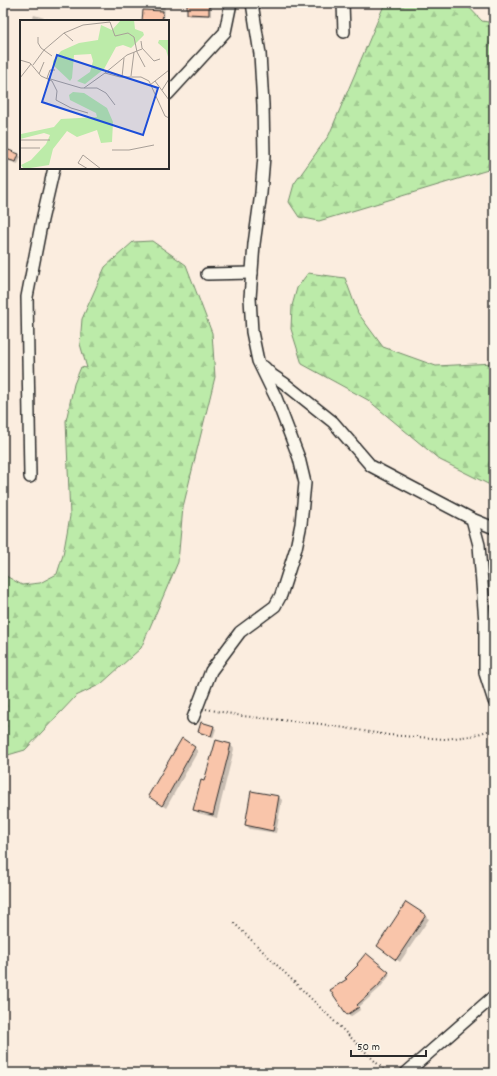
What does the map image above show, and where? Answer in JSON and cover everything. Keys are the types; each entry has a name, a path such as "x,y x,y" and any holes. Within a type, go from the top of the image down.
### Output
{"street":[{"path":"169,93 225,32 231,3"},
{"path":"193,718 211,672 240,632 275,606 281,595 296,548 301,524 305,483 299,458 276,398 258,361 252,332 250,298 262,193 264,156 260,54 252,3"},
{"path":"343,3 344,32"},
{"path":"30,477 27,297 54,169"},
{"path":"207,274 252,272"},
{"path":"258,361 272,375 333,422 371,466 472,519 494,528"},
{"path":"472,519 478,545 485,614 485,673 493,695"},
{"path":"406,1073 494,996"}],"path":[{"path":"197,707 242,716 321,724 388,735 445,739 471,736 494,729"},
{"path":"234,923 387,1073"}],"green space":[{"path":"385,3 465,3 482,21 494,23 494,170 488,170 319,221 299,217 289,202 294,184 329,135"},
{"path":"152,241 186,265 212,333 215,377 183,507 178,562 141,648 101,684 76,696 25,750 3,755 3,566 6,576 22,585 40,583 57,574 63,555 70,516 66,421 74,384 81,367 87,368 80,344 82,319 105,267 133,242"},
{"path":"308,273 345,278 358,313 383,347 436,366 494,363 494,487 440,460 368,400 302,364 291,329 292,306 297,288"}],"building":[{"path":"187,3 209,3 209,15 187,14"},
{"path":"143,10 163,11 162,20 142,20"},
{"path":"6,149 19,154 16,162 3,158"},
{"path":"201,722 214,726 211,736 198,732"},
{"path":"182,738 195,747 162,806 148,796"},
{"path":"216,740 231,744 213,815 193,810 201,780 204,781"},
{"path":"251,791 279,796 273,831 245,825"},
{"path":"406,902 426,915 396,960 377,946"},
{"path":"366,953 389,972 378,986 357,1005 359,1007 347,1015 330,990 347,979 345,978 358,965 357,964"}]}
